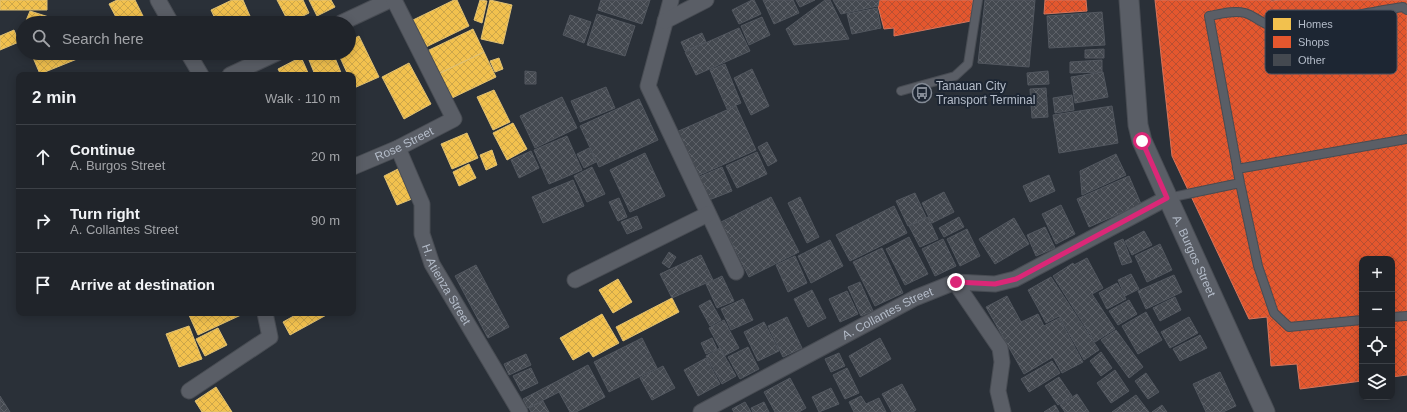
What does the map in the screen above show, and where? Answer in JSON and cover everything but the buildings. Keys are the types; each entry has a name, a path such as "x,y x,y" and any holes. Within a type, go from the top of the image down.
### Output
{"street":[{"path":"158,0 167,16"},
{"path":"356,16 390,0"},
{"name":"Rose Street","path":"356,166 398,148 454,119 394,0"},
{"path":"671,0 648,86 736,272"},
{"path":"666,21 706,0"},
{"name":"A. Burgos Street","path":"1129,0 1138,125 1142,141 1266,412"},
{"path":"192,60 199,72"},
{"path":"236,72 262,60"},
{"name":"H. Atienza Street","path":"398,148 422,204 422,234 432,264 520,412"},
{"name":"A. Collantes Street","path":"701,412 717,408 914,298 956,282 995,284 1016,279 1167,198"},
{"path":"575,280 708,214"},
{"path":"956,282 1000,348 1002,362 998,390 1003,412"},
{"path":"189,391 270,337 266,316"}],"lane":[{"path":"901,91 955,76 968,64 978,0"},
{"path":"1384,10 1403,7 1407,10"},
{"path":"1265,24 1246,13 1238,12 1209,16 1237,169 1258,266 1274,313 1289,327 1359,320"},
{"path":"1237,169 1407,139"},
{"path":"1167,198 1240,183"},
{"path":"1395,317 1407,316"}],"place":[{"name":"Tanauan City Transport Terminal","path":"922,93"}],"route":[{"path":"956,282 995,284 1016,279 1167,198 1142,141"}]}
